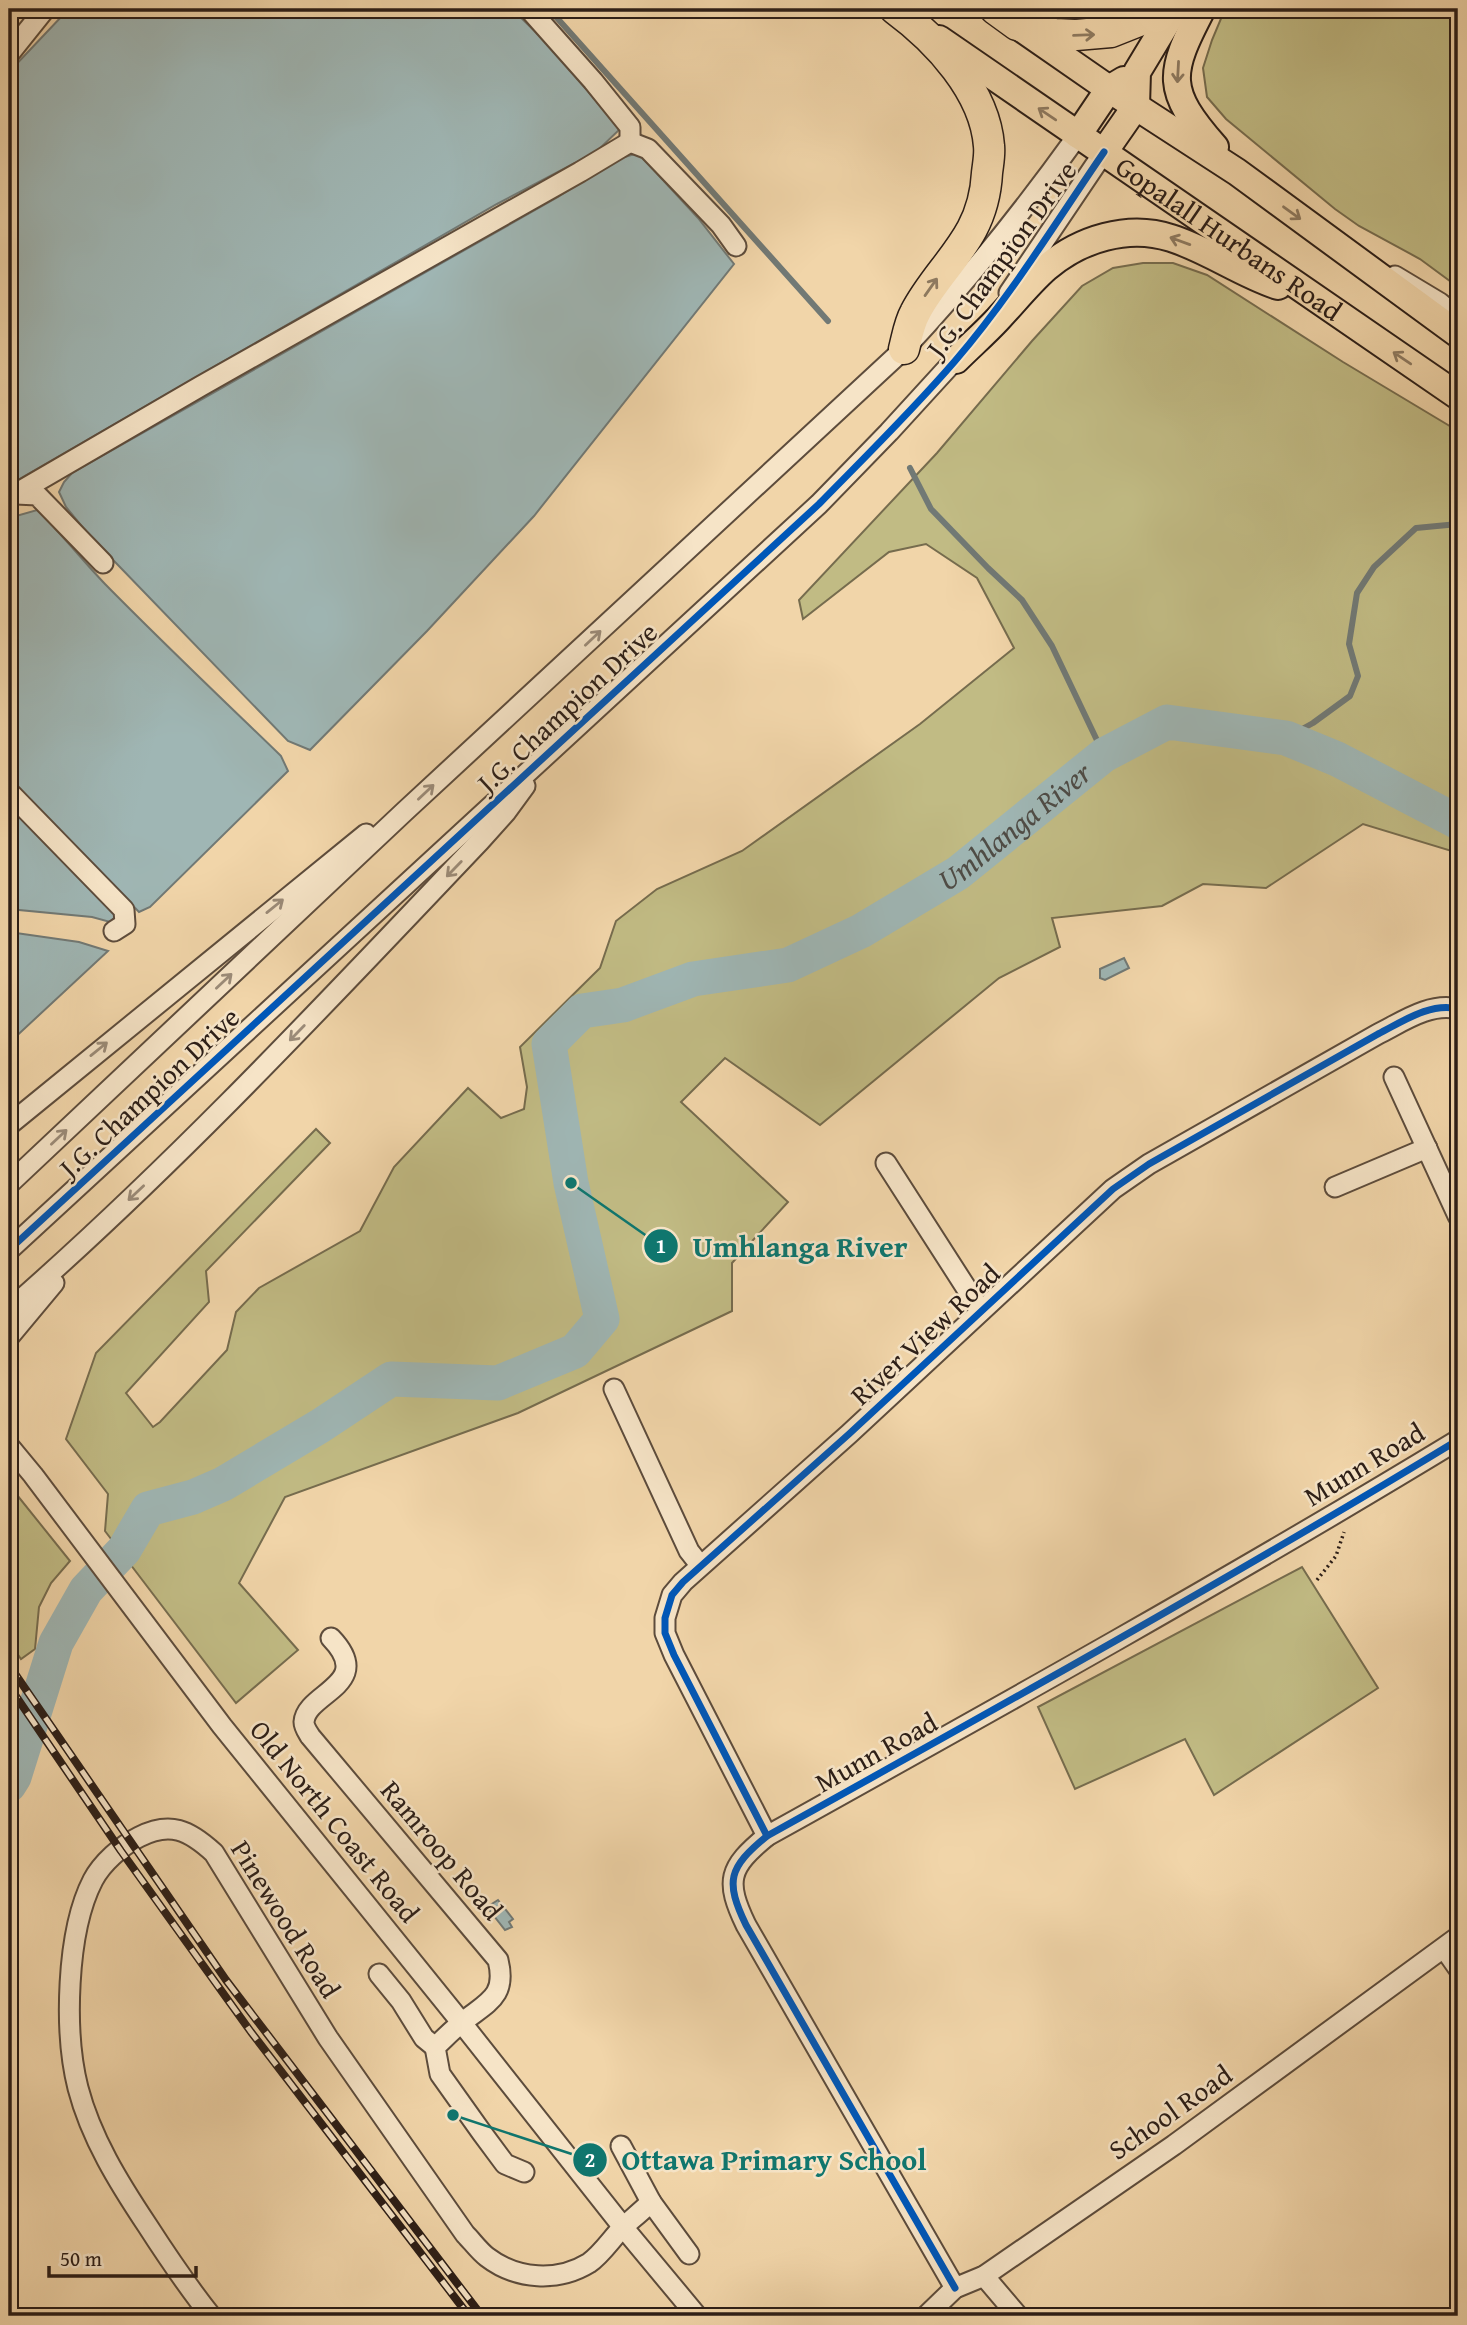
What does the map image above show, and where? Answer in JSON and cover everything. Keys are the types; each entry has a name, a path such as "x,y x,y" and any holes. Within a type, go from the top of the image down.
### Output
{"highway":[{"path":"1006,17 1055,34 1098,34 1169,9"},
{"path":"903,15 955,66 971,89 982,114 989,146 986,186 979,214 971,231 913,316 904,349"}],"main road":[{"name":"J.G. Champion Drive","path":"1078,135 1109,89 1137,72 1175,9"},
{"path":"1202,9 1179,58 1177,81 1180,97 1198,127 1237,172"},
{"name":"Gopalall Hurbans Road","path":"903,15 1458,396"},
{"name":"Gopalall Hurbans Road","path":"1006,17 1109,89 1237,172 1458,334"},
{"name":"J.G. Champion Drive","path":"1104,152 1136,106 1137,72"},
{"path":"956,360 1045,269 1067,253 1107,236 1137,233 1167,237 1190,245 1261,280 1310,296"}],"street":[{"path":"9,54 45,9"},
{"path":"529,9 593,81 630,128 630,142"},
{"name":"J.G. Champion Drive","path":"9,1184 904,349 967,281 1078,135"},
{"path":"630,142 648,149 721,225 736,246"},
{"path":"13,496 630,142"},
{"name":"J.G. Champion Drive","path":"9,1250 818,504 890,432 956,360 1010,291 1104,152"},
{"path":"1353,257 1386,270 1415,286 1458,318"},
{"path":"13,496 37,495 103,563"},
{"path":"9,1310 236,1096 506,812 542,758"},
{"path":"9,792 124,910 125,924 114,931"},
{"path":"9,1125 358,839 383,822 404,813"},
{"name":"River View Road","path":"767,1836 674,1656 665,1633 665,1618 673,1595 700,1565 849,1434 1113,1189 1149,1164 1388,1029 1442,1006 1458,1009"},
{"path":"1394,1077 1458,1216"},
{"path":"1335,1187 1427,1148"},
{"path":"886,1163 981,1311"},
{"path":"9,1337 83,1242"},
{"path":"614,1389 689,1550 700,1565"},
{"path":"9,1437 33,1475"},
{"name":"Munn Road","path":"955,2288 760,1950 735,1901 732,1886 736,1871 747,1852 767,1836 1020,1696 1345,1509 1458,1440"},
{"name":"Old North Coast Road","path":"9,1446 222,1726 696,2316"},
{"name":"Ramroop Road","path":"331,1638 342,1650 346,1662 344,1675 310,1710 304,1718 304,1726 498,1961 502,1974 498,1992 489,2003 461,2022"},
{"name":"Pinewood Road","path":"211,2316 187,2286 122,2188 102,2150 78,2088 69,2038 70,1983 75,1939 93,1880 105,1864 129,1843 156,1828 175,1829 189,1834 214,1853 328,2038 465,2234 486,2257 510,2270 530,2276 553,2276 574,2270 592,2262 623,2227 651,2202"},
{"name":"School Road","path":"926,2316 955,2288 984,2276 1174,2144 1451,1942 1458,1968"},
{"path":"379,1974 401,2001 424,2038 435,2047 440,2074 482,2133 505,2164 524,2172"},
{"path":"435,2047 461,2022"},
{"path":"621,2146 651,2202 689,2255"},
{"path":"984,2276 1018,2316"}],"path":[{"path":"1317,1580 1336,1556 1344,1530 1345,1509"}],"shaded area":[{"path":"1225,9 1458,9 1458,287 1420,259 1359,226 1335,209 1226,119 1207,97 1203,68"},
{"path":"1143,263 1173,263 1207,275 1343,362 1458,431 1458,853 1363,824 1266,888 1203,884 1162,906 1052,918 1060,947 999,978 820,1125 725,1058 681,1102 788,1202 732,1263 732,1311 518,1413 285,1497 239,1583 298,1650 236,1703 105,1531 108,1494 66,1439 96,1353 316,1129 330,1143 206,1271 209,1302 126,1393 153,1427 160,1422 227,1350 236,1312 259,1288 360,1231 394,1167 468,1088 501,1118 524,1109 527,1087 520,1047 600,968 616,921 657,889 742,851 920,724 1014,648 977,578 926,544 889,552 803,619 799,600 937,453 1082,286 1113,268"},
{"path":"9,1485 70,1561 51,1583 39,1607 35,1649 21,1659 9,1642"},
{"path":"1302,1567 1378,1688 1214,1795 1185,1739 1075,1789 1038,1707"}],"water":[{"path":"71,9 512,9 548,44 620,129 596,152 497,204 9,485 9,72"},
{"path":"638,153 698,218 734,264 534,516 427,631 310,750 288,741 89,535 66,507 59,492 64,482 72,473 558,197 618,159"},
{"path":"37,510 96,575 281,756 288,771 150,907 139,912 9,778 9,518"},
{"path":"9,803 114,905 116,916 110,922 92,917 9,909"},
{"path":"9,932 79,942 108,951 9,1043"},
{"path":"1124,958 1129,968 1105,980 1100,978 1100,969"},
{"path":"498,1900 513,1919 509,1922 512,1927 505,1930 487,1907"}],"waterway":[{"path":"549,9 828,321"},
{"path":"910,468 931,509 1022,600 1052,646 1104,755"},
{"path":"1286,738 1313,723 1350,696 1358,676 1349,644 1357,593 1374,567 1416,528 1458,524"},
{"name":"Umhlanga River","path":"9,1785 14,1777 56,1643 86,1590 124,1550 148,1509 193,1497 223,1484 320,1426 391,1379 498,1383 575,1351 602,1319 571,1183 549,1044 582,1011 623,1005 693,979 788,965 861,931 958,873 1104,755 1167,722 1286,738 1337,759 1458,822"}],"railway":[{"path":"9,1665 226,1980 482,2316"},
{"path":"9,1686 121,1851 251,2032 469,2316"}],"cycle path":[{"path":"9,1250 819,504 922,398 976,336 1104,152"},
{"path":"767,1836 665,1633 665,1618 672,1595 683,1582 849,1434 1113,1189 1149,1164 1416,1014 1437,1008 1458,1009"},
{"path":"955,2288 746,1925 733,1886 738,1867 744,1857 767,1836 1201,1592 1458,1440"}],"place":[{"name":"Umhlanga River","path":"571,1183"},
{"name":"Ottawa Primary School","path":"453,2115"}]}
